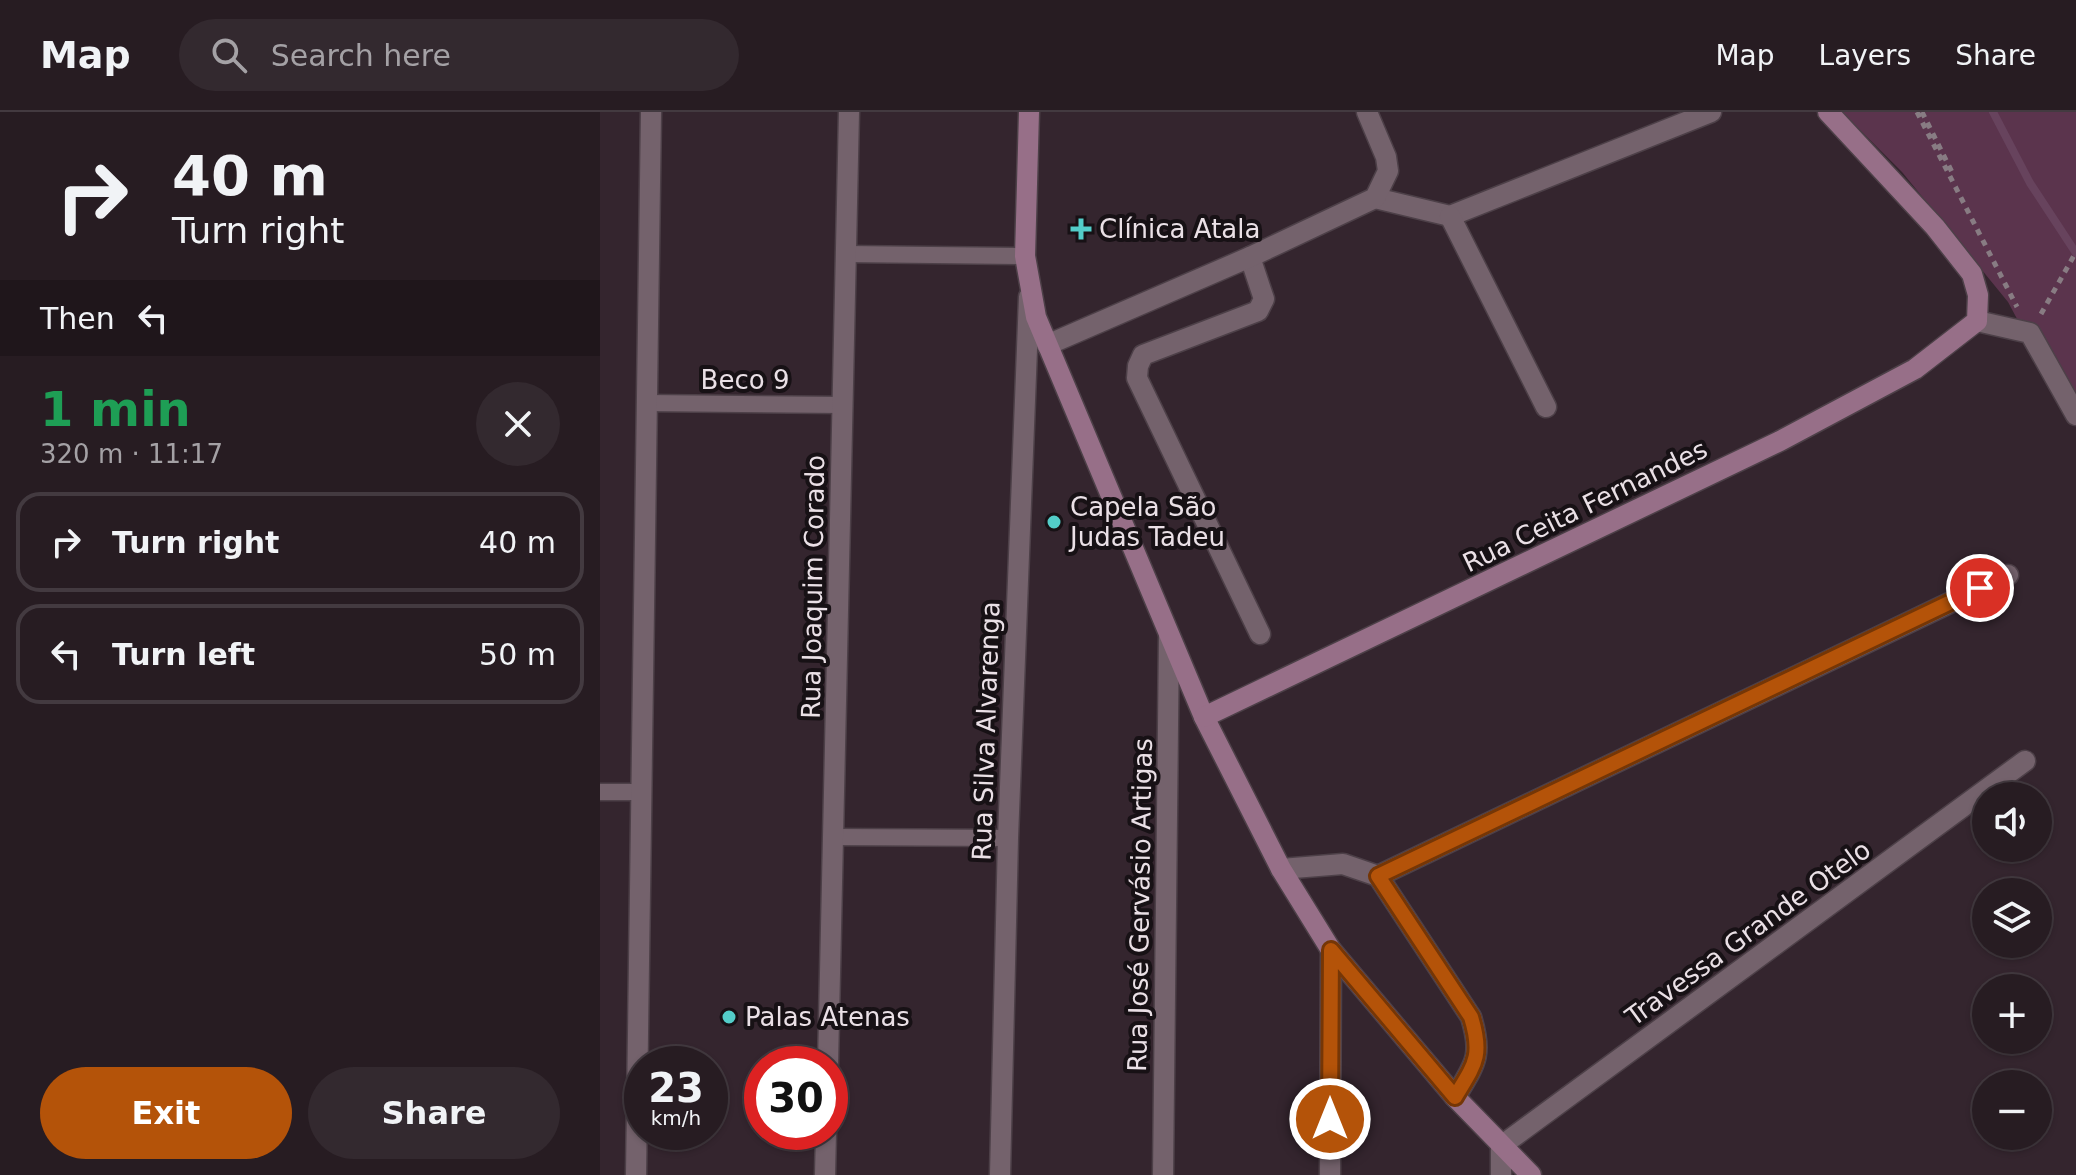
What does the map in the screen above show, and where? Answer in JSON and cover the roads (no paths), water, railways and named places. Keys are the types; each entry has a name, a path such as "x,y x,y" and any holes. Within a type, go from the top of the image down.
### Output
{"main road":[{"path":"1029,112 1025,256 1036,317 1204,717 1281,869 1331,950 1455,1097 1531,1175"},
{"path":"1828,112 1935,227 1972,274 1978,295 1977,321"},
{"name":"Rua Ceita Fernandes","path":"1204,717 1780,441 1915,369 1977,321"}],"street":[{"path":"636,1175 651,112"},
{"name":"Rua Joaquim Corado","path":"828,1046 849,112"},
{"path":"1367,112 1386,157 1388,171 1375,198"},
{"path":"1047,345 1250,257 1375,198 1450,216 1711,112"},
{"path":"1450,216 1546,407"},
{"path":"1250,257 1264,299 1258,311 1143,355 1137,378 1260,634"},
{"name":"Rua Silva Alvarenga","path":"1000,1175 1008,838 1029,289"},
{"path":"1977,321 2030,333 2076,415"},
{"path":"1378,876 2008,575"},
{"name":"Rua José Gervásio Artigas","path":"1163,1175 1169,636"},
{"name":"Travessa Grande Otelo","path":"1501,1146 2025,761"},
{"path":"1281,869 1343,864 1378,876 1471,1017 1478,1038 1476,1063 1455,1097"},
{"path":"1330,1175 1331,950"},
{"path":"1501,1146 1501,1175"},
{"path":"825,1175 826,1150"}],"lane":[{"path":"846,254 1025,256"},
{"name":"Beco 9","path":"647,403 843,405"},
{"path":"600,792 641,792"},
{"path":"833,837 1008,838"}],"waterway":[{"path":"1993,112 2030,183 2076,253"}],"place":[{"name":"Clínica Atala","path":"1081,229"},
{"name":"Capela São Judas Tadeu","path":"1054,522"},
{"name":"Palas Atenas","path":"729,1017"}]}
